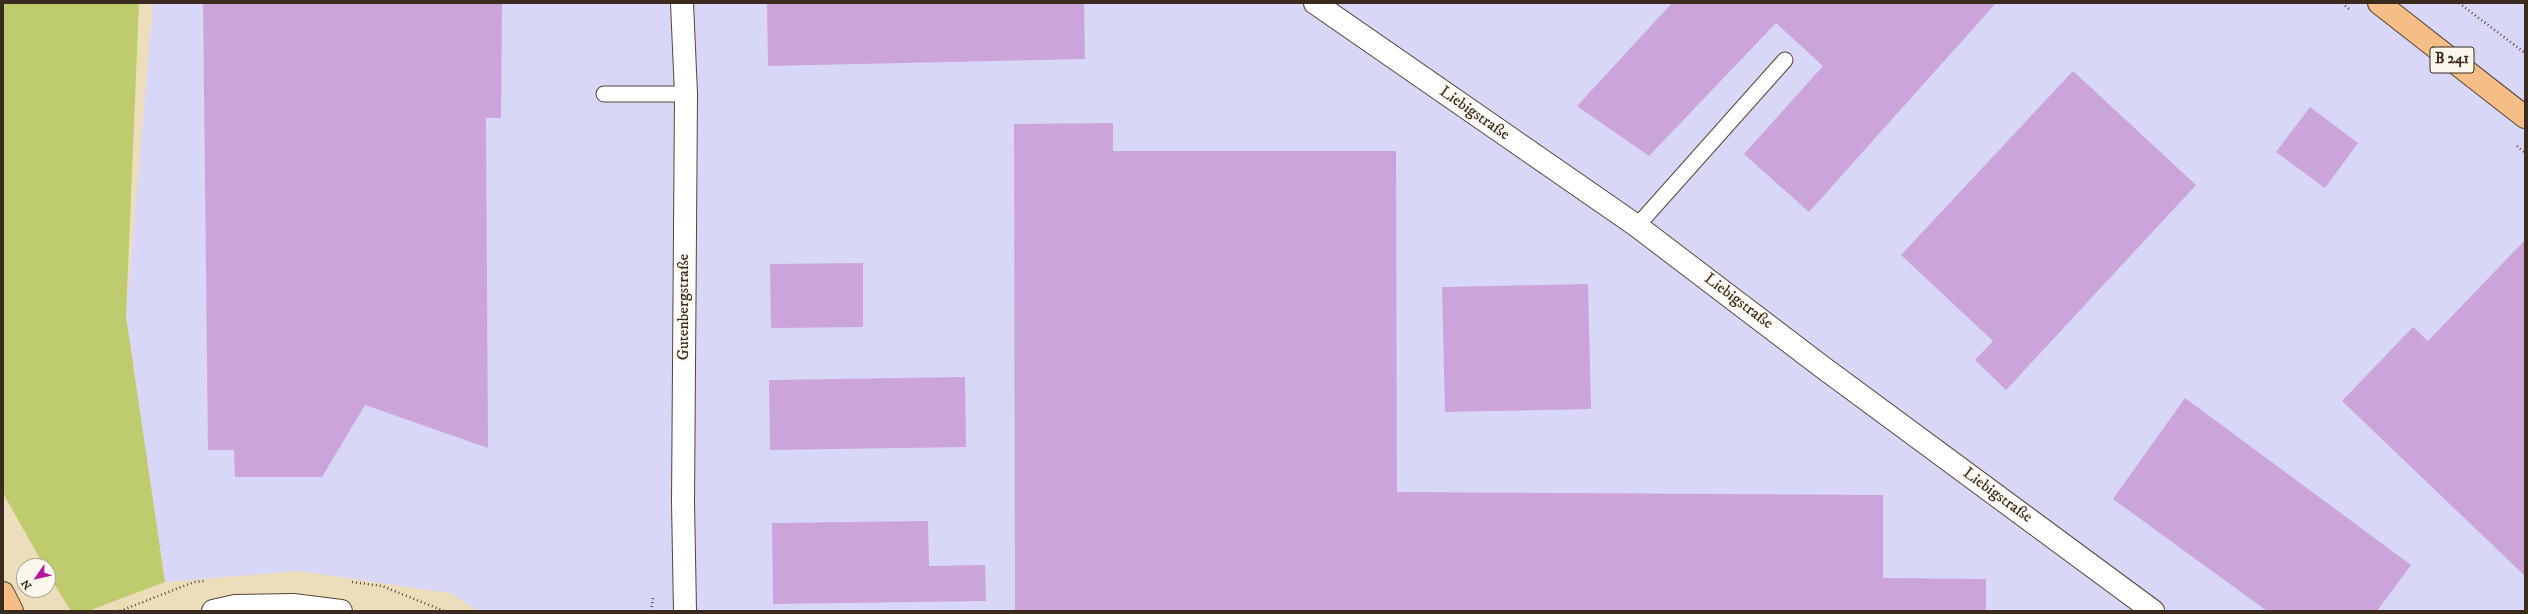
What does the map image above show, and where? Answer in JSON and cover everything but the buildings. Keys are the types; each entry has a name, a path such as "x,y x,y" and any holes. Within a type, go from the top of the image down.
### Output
{"main road":[{"name":"B 241","path":"2379,3 2525,117"},
{"path":"3,593 12,611"}],"street":[{"name":"Gutenbergstraße","path":"682,3 686,94 683,502 686,611"},
{"name":"Liebigstraße","path":"1315,3 1637,226 1821,366 2153,611"},
{"path":"213,611 235,606 293,605 341,611"}],"lane":[{"path":"1637,226 1786,60"},
{"path":"604,94 686,94"}],"path":[{"path":"2459,3 2525,53"}],"shaded area":[{"path":"153,3 2525,3 2525,611 478,611 450,593 298,571 165,582 126,316"}],"green space":[{"path":"3,3 139,3 126,316 165,582 88,611 71,611 56,587 56,558 40,558 3,493"}]}
